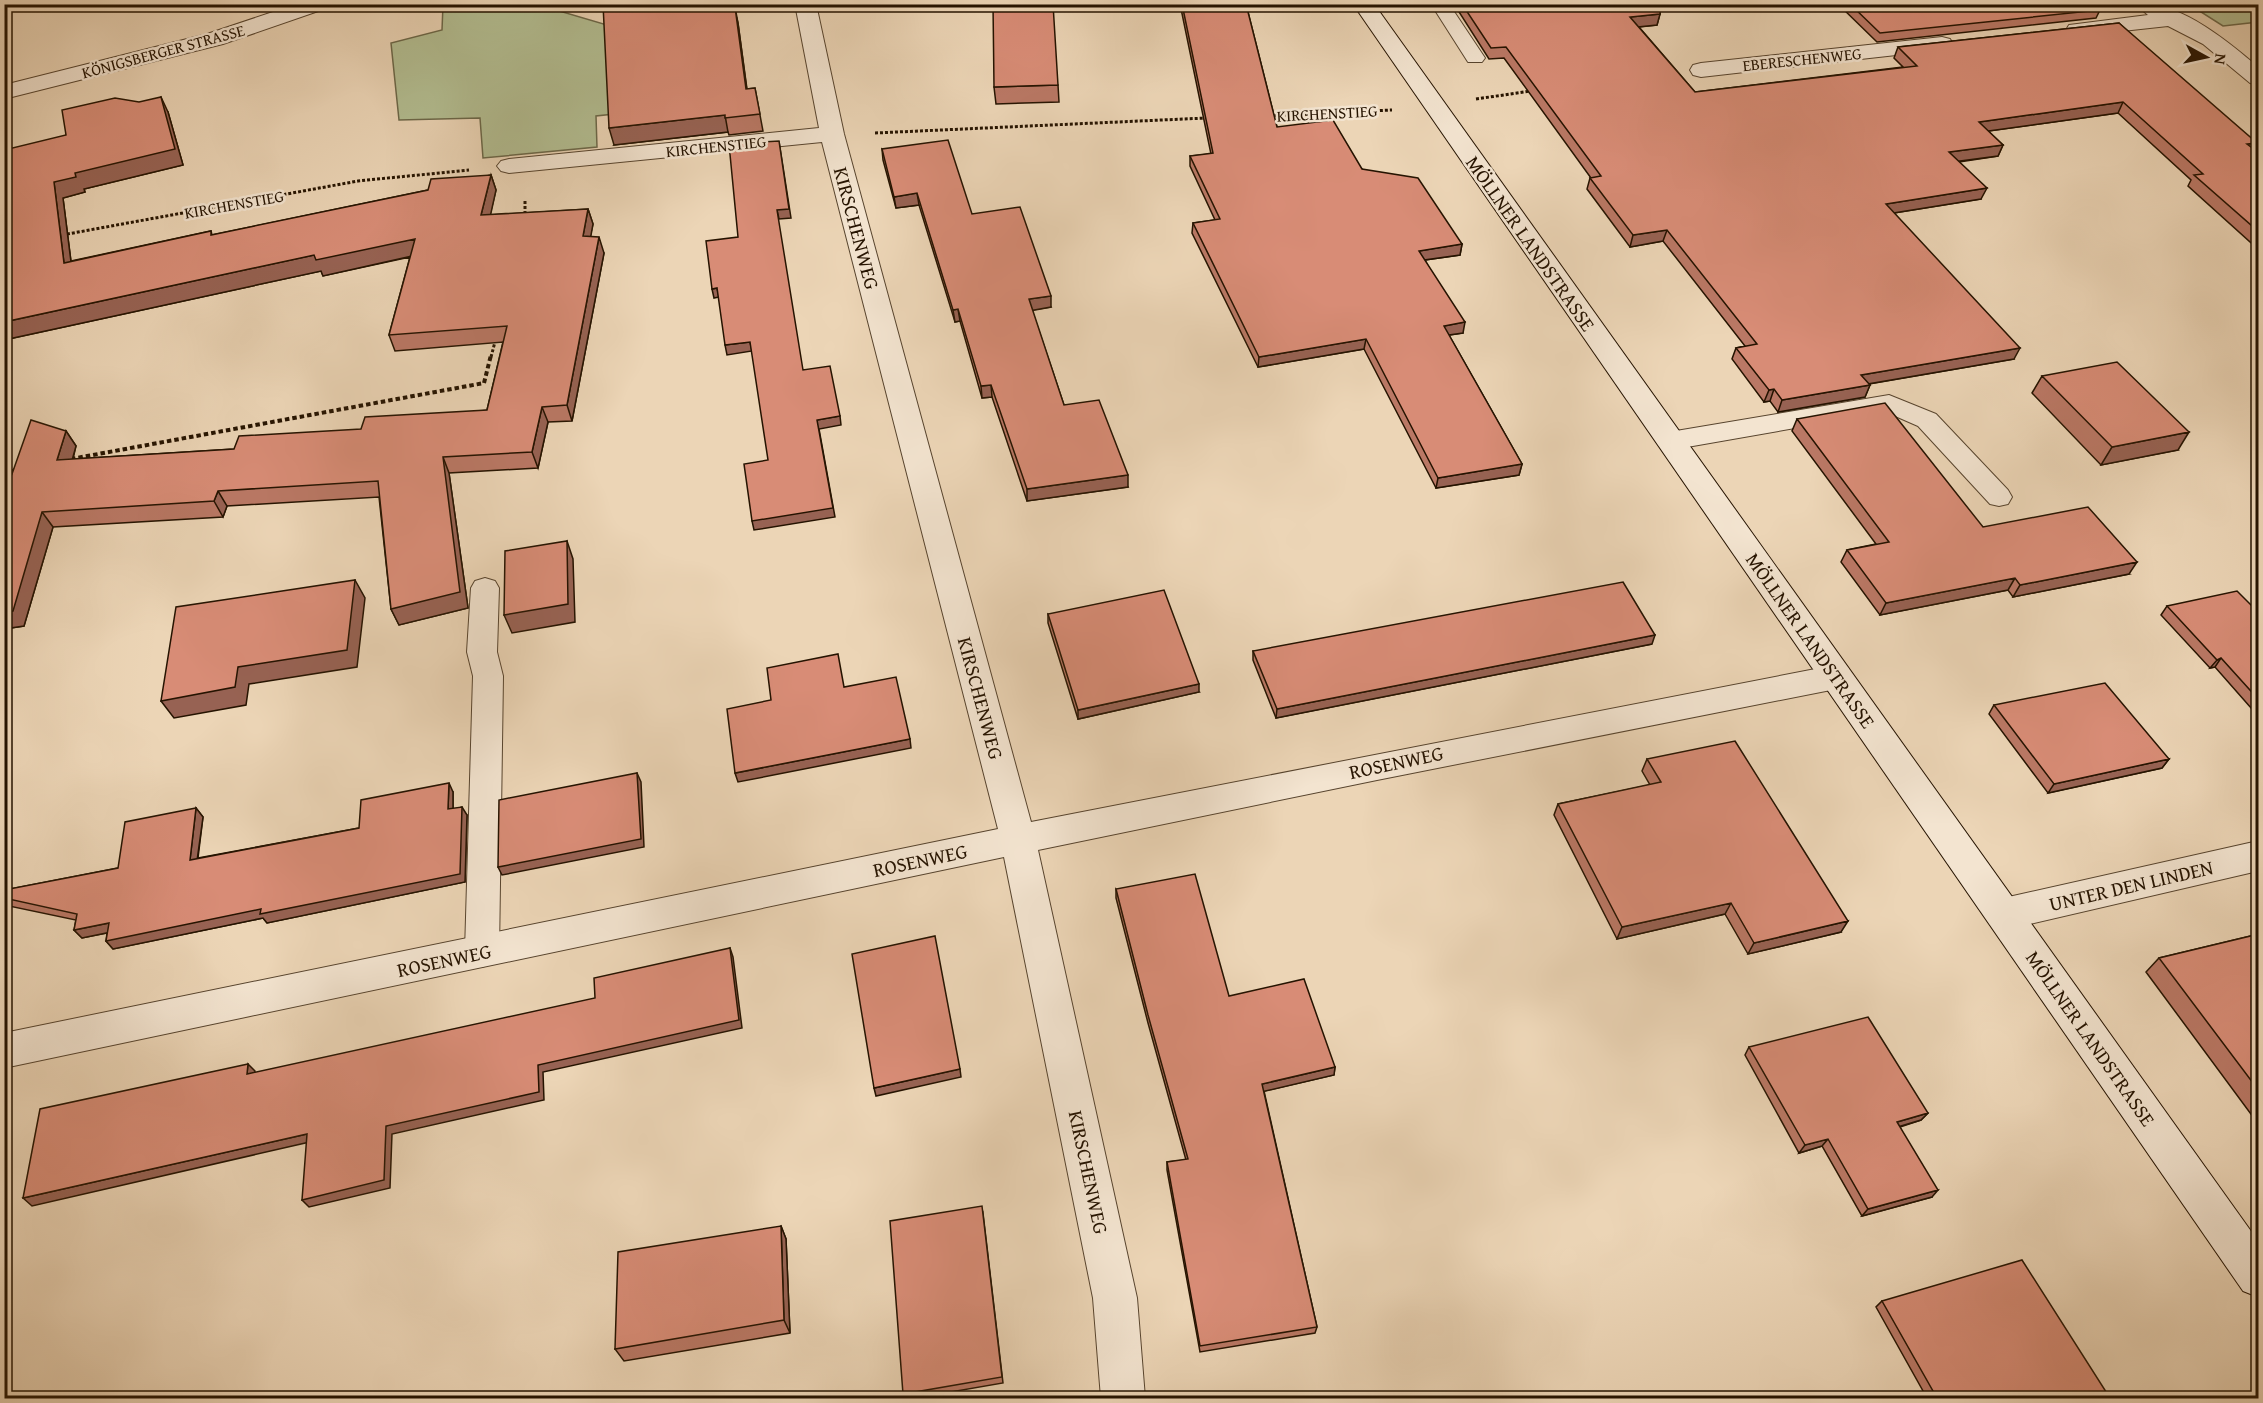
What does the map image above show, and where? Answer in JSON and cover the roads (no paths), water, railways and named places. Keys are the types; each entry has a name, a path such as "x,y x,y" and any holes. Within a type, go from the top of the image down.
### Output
{"street":[{"name":"KÖNIGSBERGER STRASSE","path":"4,92 215,39 320,4"},
{"name":"KIRSCHENWEG","path":"805,4 832,134 1018,839 1116,1298 1123,1398"},
{"name":"MÖLLNER LANDSTRASSE","path":"1363,4 2259,1276"},
{"path":"2145,4 2211,39 2259,78"},
{"path":"2061,32 2171,19"},
{"name":"EBERESCHENWEG","path":"1701,70 1963,42"},
{"name":"KIRCHENSTIEG","path":"509,166 832,134"},
{"name":"ROSENWEG","path":"4,1051 1547,731 1836,677"},
{"name":"UNTER DEN LINDEN","path":"2004,914 2259,856"}],"lane":[{"path":"1444,5 1475,58"},
{"path":"1670,441 1889,403 1927,420 1999,497"},
{"path":"482,952 488,676 482,652 485,588"}]}
